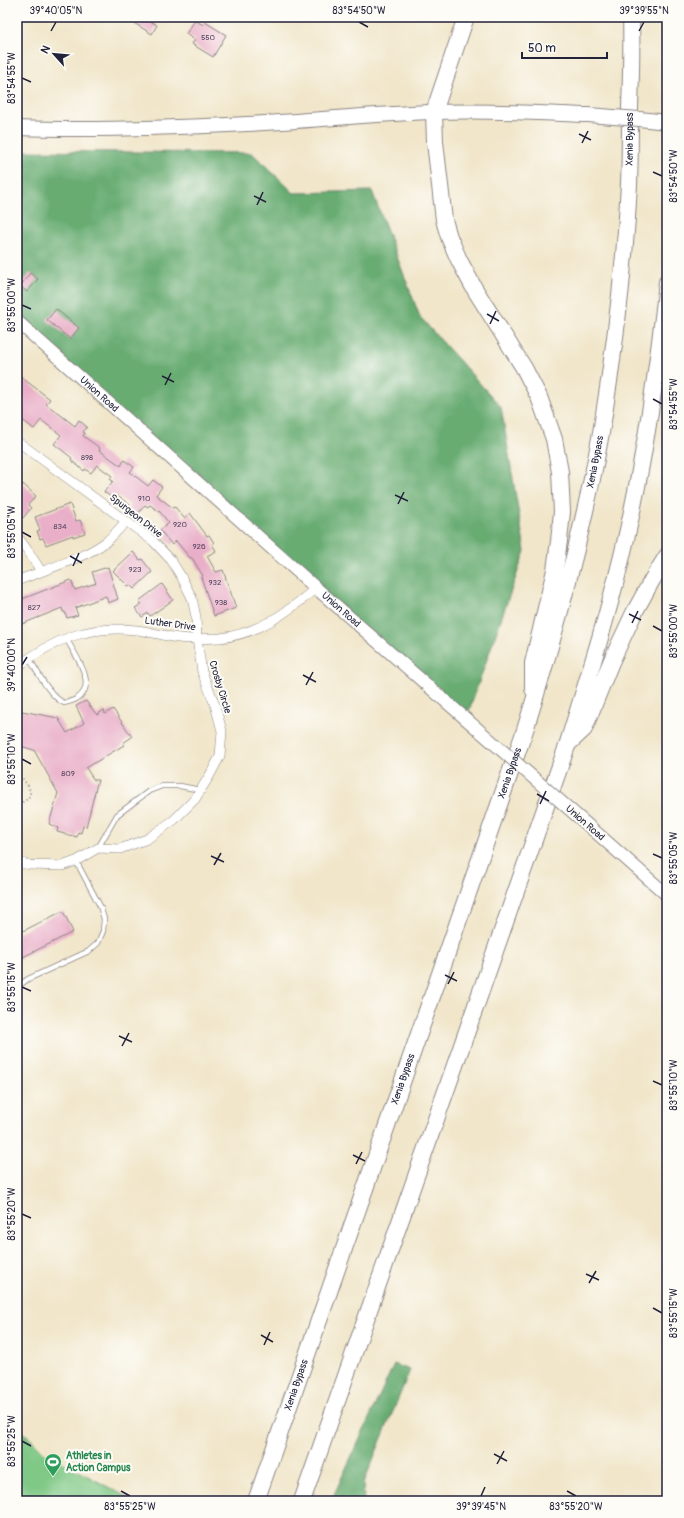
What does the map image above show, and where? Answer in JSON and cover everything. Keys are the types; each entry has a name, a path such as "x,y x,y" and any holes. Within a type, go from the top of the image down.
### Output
{"highway":[{"path":"466,17 434,112 435,142 441,203 449,237 459,260 474,288 531,382 548,418 558,456 562,494 559,541 553,577 533,663 534,703"},
{"name":"Xenia Bypass","path":"256,1501 468,894 534,703 549,654 581,526 602,428 613,356 620,294 629,183 631,17"},
{"path":"302,1501 566,746 604,626 628,531 652,407 667,282"},
{"path":"566,746 584,729 602,683 634,613 667,556"}],"main road":[{"path":"17,128 63,130 134,129 248,124 434,112 515,112 588,115 667,122"}],"street":[{"name":"Union Road","path":"17,321 316,588 667,895"},
{"name":"Spurgeon Drive","path":"17,441 153,541 163,551 182,578 192,598 195,609 197,639"},
{"path":"17,580 96,548 107,541 126,521"},
{"path":"17,536 41,571"},
{"name":"Luther Drive","path":"17,667 50,644 93,631 122,629 137,630 174,638 222,638 263,625 281,616 316,588"},
{"name":"Crosby Circle","path":"98,848 120,849 147,839 174,820 195,799 220,756 222,732 215,706 202,672 197,639"},
{"path":"17,862 30,865 62,866 76,861 98,848"}],"lane":[{"path":"29,658 36,671 58,700 64,703 77,699 84,692 87,685 85,674 66,638"},
{"path":"98,848 117,814 149,791 162,786 180,786 200,790"},
{"path":"17,987 28,979 89,951 98,943 103,931 104,919 100,906 76,861"}],"path":[{"path":"17,773 28,786 30,794 28,798 17,805"}],"green space":[{"path":"17,151 252,153 294,193 372,191 420,317 501,407 525,551 466,719 17,322"},
{"path":"394,1364 410,1370 363,1484 364,1501 331,1501"},
{"name":"Athletes in Action Campus","path":"17,1426 45,1453 134,1501 17,1501"}],"building":[{"path":"124,17 153,17 150,21 157,25 152,34"},
{"path":"195,20 203,25 205,22 226,35 213,57 192,44 195,40 186,34"},
{"path":"30,273 38,279 27,292 20,286"},
{"path":"56,309 79,328 70,339 47,320"},
{"path":"17,374 50,399 46,404 75,426 79,420 87,427 83,432 85,433 83,436 100,448 99,450 121,466 124,460 134,467 130,472 148,486 153,480 162,487 156,495 173,508 175,507 184,518 190,513 214,543 212,544 216,551 207,556 216,572 223,570 236,608 214,616 201,577 203,576 192,558 190,558 176,541 172,545 160,530 169,523 160,512 150,505 148,507 145,505 137,515 128,508 130,505 116,495 114,499 104,492 113,481 110,479 112,476 97,465 91,473 85,469 84,471 71,460 72,458 54,444 61,435 41,420 34,429 17,416"},
{"path":"17,481 22,486 23,484 36,496 28,505 31,508 23,518 17,513"},
{"path":"70,504 76,521 80,520 85,533 73,537 73,535 46,545 43,538 40,539 37,531 40,530 35,517"},
{"path":"133,552 140,560 142,559 152,572 134,589 130,585 128,586 113,571"},
{"path":"108,567 118,599 108,603 106,596 75,608 78,615 67,618 62,608 17,626 17,601 71,580 75,590 96,583 92,572"},
{"path":"162,584 173,600 150,616 148,613 142,617 135,608 142,604 139,601"},
{"path":"86,701 97,715 104,710 105,714 113,709 132,737 123,743 124,745 86,768 94,780 98,780 86,827 83,826 81,833 78,832 77,837 57,832 58,828 49,824 58,793 34,750 17,745 17,710 58,718 67,733 84,723 76,706"},
{"path":"63,911 73,932 17,960 17,934"}],"place":[{"name":"Athletes in Action Campus","path":"53,1477"}]}
